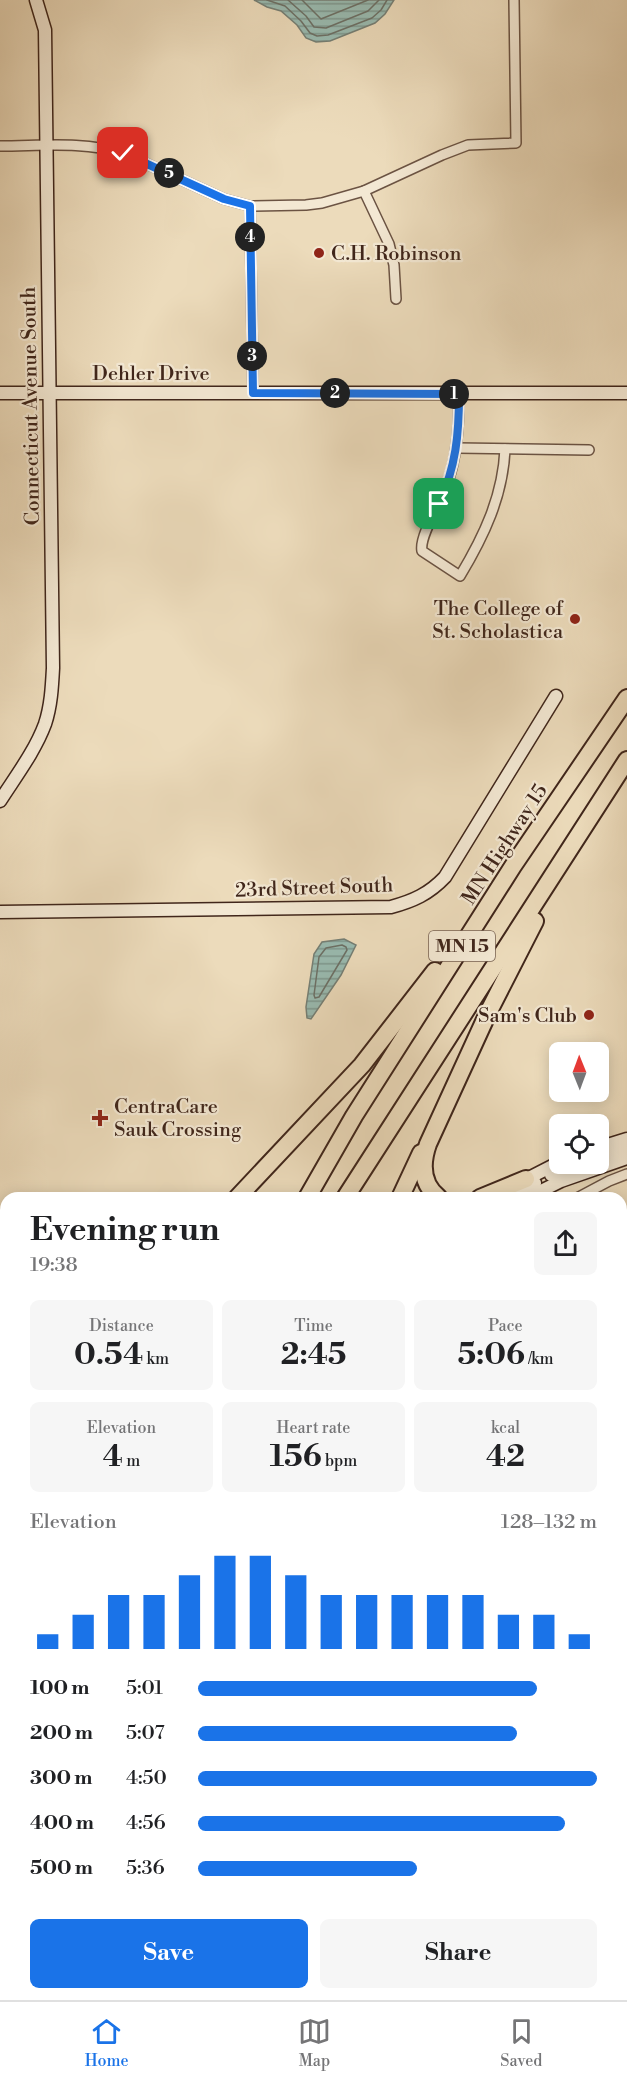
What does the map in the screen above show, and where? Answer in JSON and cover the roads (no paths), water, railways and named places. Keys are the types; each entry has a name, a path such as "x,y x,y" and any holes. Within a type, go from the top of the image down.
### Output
{"highway":[{"name":"MN Highway 15","path":"310,1192 354,1116 513,866 627,698"},
{"name":"MN 15","path":"349,1192 627,760"},
{"path":"403,1192 512,965 587,822"},
{"path":"243,1192 362,1065 470,926 513,866"},
{"path":"431,1192 425,1181 423,1165 428,1144 444,1108"},
{"path":"495,1192 526,1179"}],"street":[{"name":"Connecticut Avenue South","path":"0,801 32,751 45,723 51,696 53,657 45,30 36,0"},
{"path":"0,146 89,145 123,153 224,199 250,206 322,203 364,191 468,145 516,143 514,0"},
{"path":"364,191 388,244 394,265 396,299"},
{"path":"250,206 253,393"},
{"name":"Dehler Drive","path":"0,393 627,393"},
{"path":"459,394 457,448 450,477 423,537 421,548 422,551 460,576 479,543 494,508 504,471 505,449"},
{"path":"457,448 590,450"},
{"name":"23rd Street South","path":"0,912 391,907 405,903 434,889 445,877 556,696"},
{"path":"609,1145 627,1139"},
{"path":"609,1153 627,1147"},
{"path":"538,1192 561,1180 627,1158"},
{"path":"501,1192 549,1168"},
{"path":"519,1192 556,1174"},
{"path":"589,1192 627,1174"}],"water":[{"path":"254,0 394,0 385,14 375,23 330,41 316,42 306,38 297,25 281,11"},
{"path":"344,939 356,945 341,975 311,1019 307,1018 306,1007 314,954 322,942"}],"place":[{"name":"C.H. Robinson","path":"319,253"},
{"name":"The College of St. Scholastica","path":"575,619"},
{"name":"Sam's Club","path":"589,1015"},
{"name":"CentraCare Sauk Crossing","path":"100,1118"}]}
